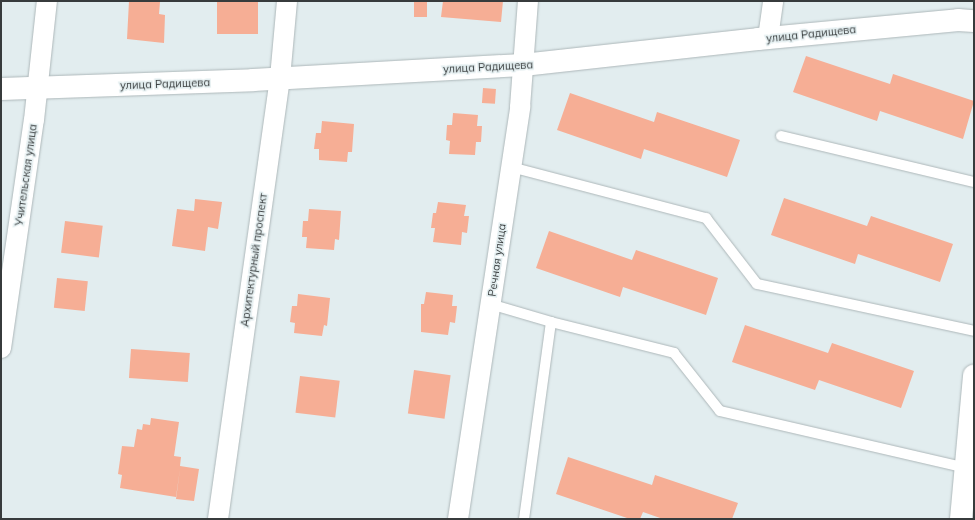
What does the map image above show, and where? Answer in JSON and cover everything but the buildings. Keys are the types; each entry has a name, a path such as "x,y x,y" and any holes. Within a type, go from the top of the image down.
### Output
{"street":[{"name":"Учительская улица","path":"1,348 38,89 47,1"},
{"name":"Архитектурный проспект","path":"218,519 280,78 287,1"},
{"name":"Речная улица","path":"458,519 520,107 528,1"},
{"path":"768,38 773,1"},
{"name":"улица Радищева","path":"1,89 38,89 523,66 768,38 958,20 974,21"},
{"path":"962,519 974,376"}],"lane":[{"path":"781,136 974,182"},
{"path":"511,167 706,218 757,284 974,331"},
{"path":"490,304 551,322 674,353 720,411 966,468"},
{"path":"524,519 551,322"}]}
